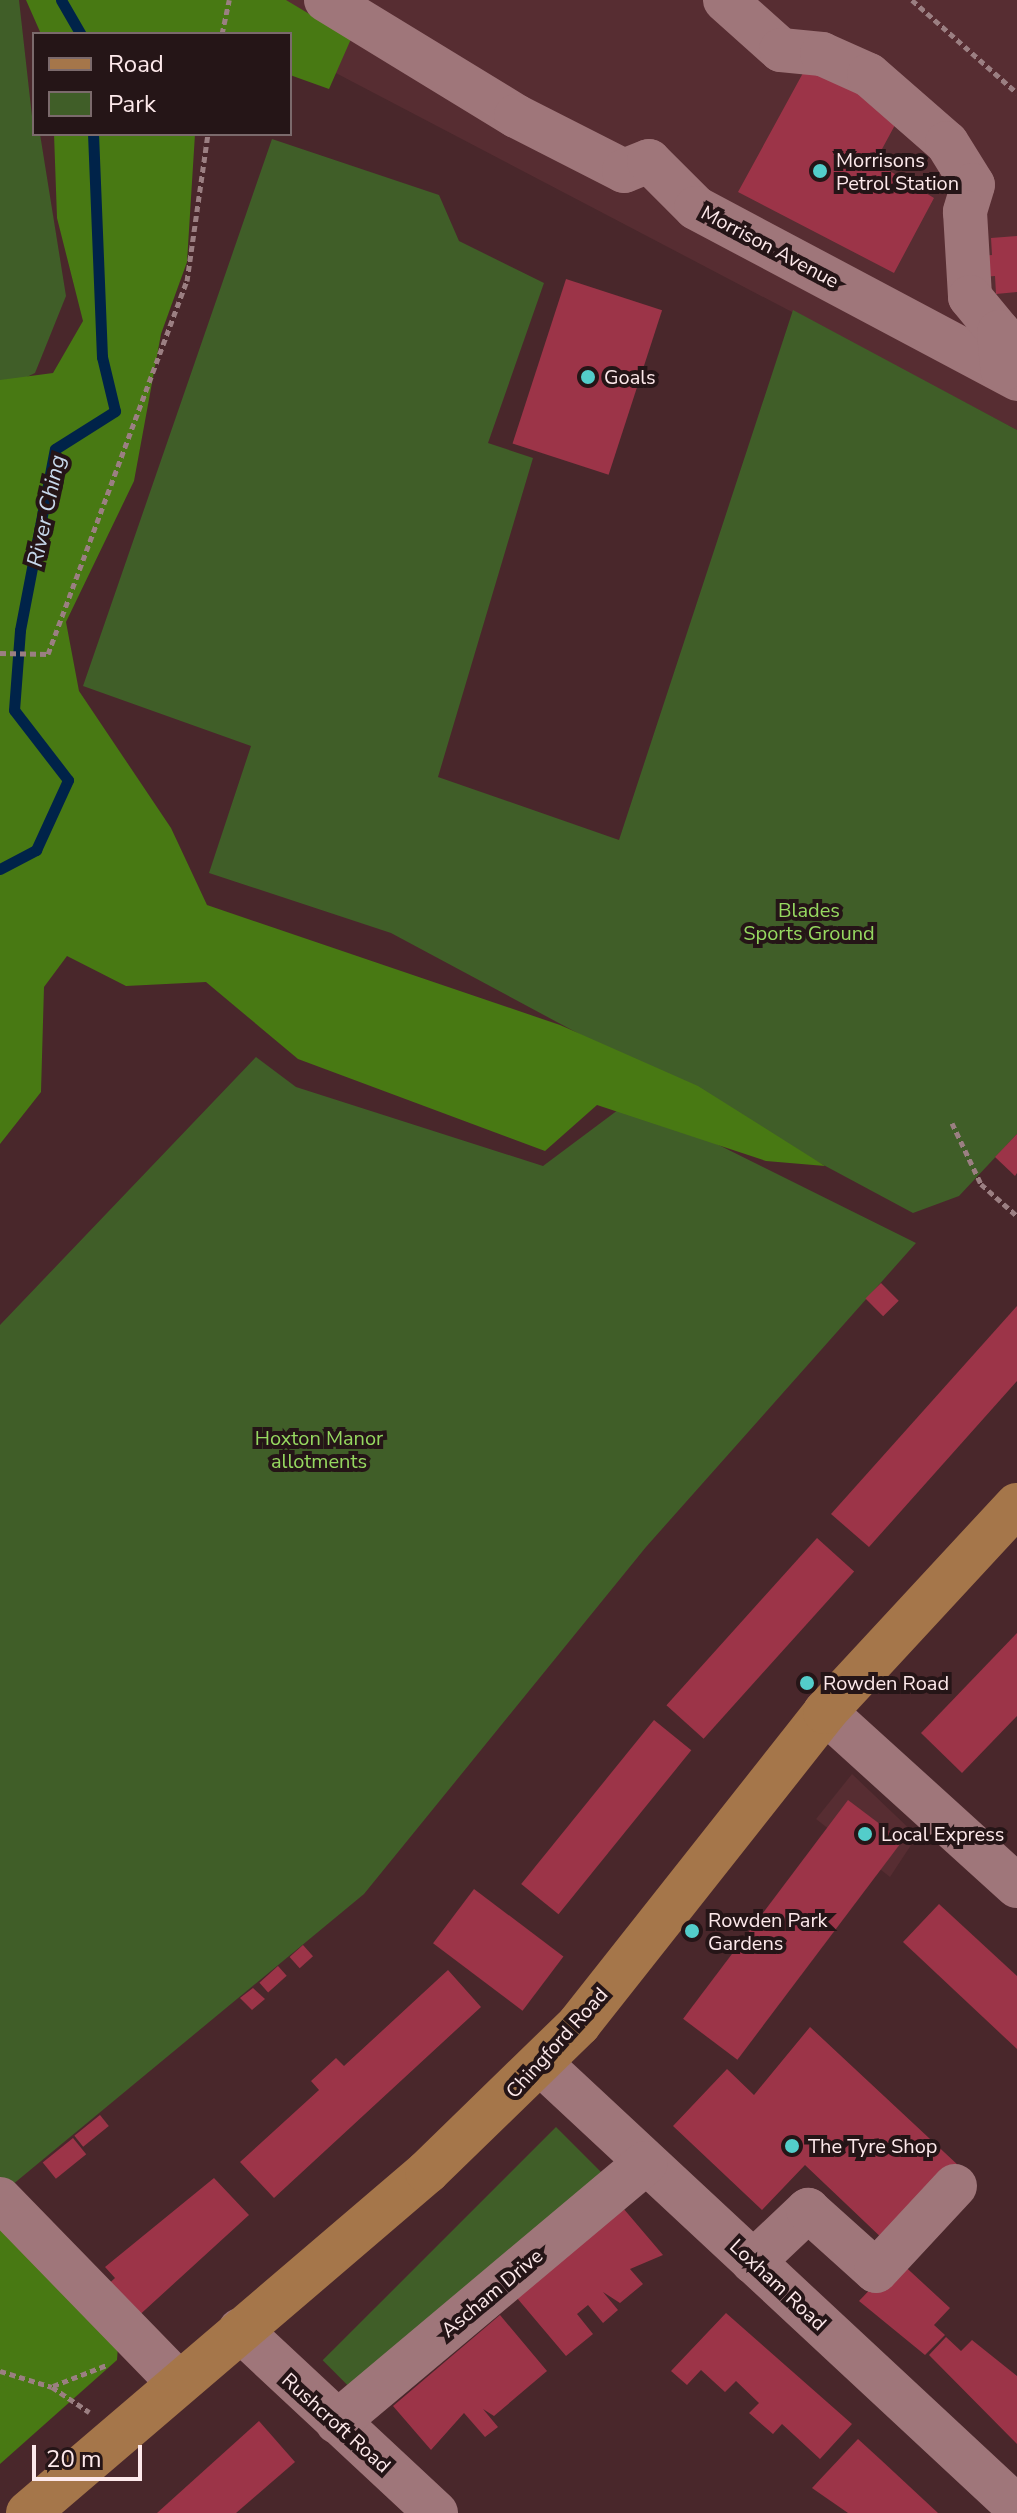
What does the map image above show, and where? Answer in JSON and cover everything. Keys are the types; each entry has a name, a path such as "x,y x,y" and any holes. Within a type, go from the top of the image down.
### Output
{"main road":[{"name":"Chingford Road","path":"48,2507 177,2381 427,2172 579,2024 825,1712 1017,1505"}],"street":[{"name":"Morrison Avenue","path":"326,0 516,116 624,171 649,161 696,208 1009,374"},
{"path":"725,0 781,50 822,54 869,75 947,143 973,185 965,212 970,297 999,332 1009,374"},
{"path":"825,1712 1017,1886"},
{"name":"Loxham Road","path":"540,2063 1017,2507"},
{"name":"Ascham Drive","path":"337,2422 646,2163"},
{"path":"753,2262 808,2210 876,2271 955,2186"},
{"path":"0,2199 177,2381"},
{"name":"Rushcroft Road","path":"240,2330 436,2513"}],"path":[{"path":"222,32 229,0"},
{"path":"912,0 1017,93"},
{"path":"0,653 48,654 187,281 208,136"},
{"path":"952,1123 981,1184 1017,1216"},
{"path":"52,2387 117,2361"},
{"path":"0,2371 52,2387 93,2415"}],"shaded area":[{"path":"197,0 1017,0 1017,430 292,50 292,32"},
{"path":"852,1774 917,1836 890,1877 816,1819"}],"green space":[{"path":"0,0 19,0 32,136 40,136 66,296 35,373 0,390"},
{"path":"26,0 286,0 351,39 329,89 292,76 292,32 40,32"},
{"path":"54,136 195,136 187,262 161,334 134,481 66,622 79,691 171,828 207,905 560,1025 698,1086 825,1166 766,1161 597,1105 545,1151 298,1059 206,982 126,986 67,956 44,987 41,1092 0,1144 0,380 53,373 83,321 57,218"},
{"name":"Blades Sports Ground","path":"272,139 439,195 459,241 544,283 488,443 533,458 438,777 619,840 793,310 1017,430 1017,1134 959,1196 913,1213 391,933 209,873 251,746 83,686"},
{"name":"Hoxton Manor allotments","path":"256,1057 296,1087 543,1166 630,1101 916,1243 646,1547 364,1894 0,2195 0,1325"},
{"path":"556,2127 609,2180 376,2413 323,2360"},
{"path":"0,2209 119,2333 117,2360 0,2464"}],"building":[{"name":"Morrisons Petrol Station","path":"809,62 902,112 875,162 934,198 894,273 738,192"},
{"path":"1017,236 1017,292 996,294 995,276 981,277 980,256 992,255 991,238"},
{"name":"Goals","path":"566,279 662,310 609,475 513,444"},
{"path":"1017,1134 1017,1173 1015,1176 995,1157"},
{"path":"881,1283 899,1301 883,1316 865,1299"},
{"path":"1017,1306 1017,1381 869,1547 831,1514"},
{"path":"817,1538 854,1571 704,1739 666,1705"},
{"path":"1017,1633 1017,1716 962,1773 921,1733"},
{"path":"654,1720 691,1750 559,1914 521,1884"},
{"path":"848,1800 902,1841 737,2060 683,2019"},
{"path":"474,1889 563,1956 523,2011 433,1943"},
{"path":"939,1904 1017,1976 1017,2049 903,1942"},
{"path":"303,1945 313,1956 300,1968 290,1957"},
{"path":"278,1966 287,1976 268,1992 259,1983"},
{"path":"448,1970 481,2007 274,2198 240,2162 319,2090 311,2081 336,2058 344,2066"},
{"path":"253,1988 265,1999 252,2010 240,1998"},
{"name":"The Tyre Shop","path":"810,2027 959,2166 886,2242 805,2165 762,2210 673,2126 727,2069 754,2095"},
{"path":"100,2115 109,2126 83,2147 74,2136"},
{"path":"73,2138 86,2154 56,2179 43,2163"},
{"path":"214,2178 249,2215 134,2320 102,2290 115,2278 105,2267"},
{"path":"623,2208 663,2255 630,2269 643,2284 620,2303 603,2292 618,2310 603,2323 588,2305 577,2314 593,2334 566,2356 517,2298"},
{"path":"898,2260 950,2308 934,2325 945,2335 925,2355 859,2301"},
{"path":"726,2313 852,2424 820,2459 782,2424 773,2434 749,2413 759,2403 736,2381 725,2392 701,2370 687,2385 671,2371"},
{"path":"500,2315 547,2371 494,2416 483,2409 498,2427 485,2437 464,2413 431,2450 393,2406"},
{"path":"946,2337 961,2351 972,2340 1017,2376 1017,2444 929,2355"},
{"path":"259,2421 295,2462 236,2513 157,2513"},
{"path":"858,2439 938,2513 848,2513 812,2488"}],"waterway":[{"name":"River Ching","path":"61,0 80,32"},
{"name":"River Ching","path":"0,869 36,850 68,780 14,710 20,630 55,449 115,411 102,357 93,136"}],"place":[{"name":"Morrisons Petrol Station","path":"820,171"},
{"name":"Goals","path":"588,377"},
{"name":"Rowden Road","path":"807,1683"},
{"name":"Local Express","path":"865,1834"},
{"name":"Rowden Park Gardens","path":"692,1931"},
{"name":"The Tyre Shop","path":"792,2146"}]}
